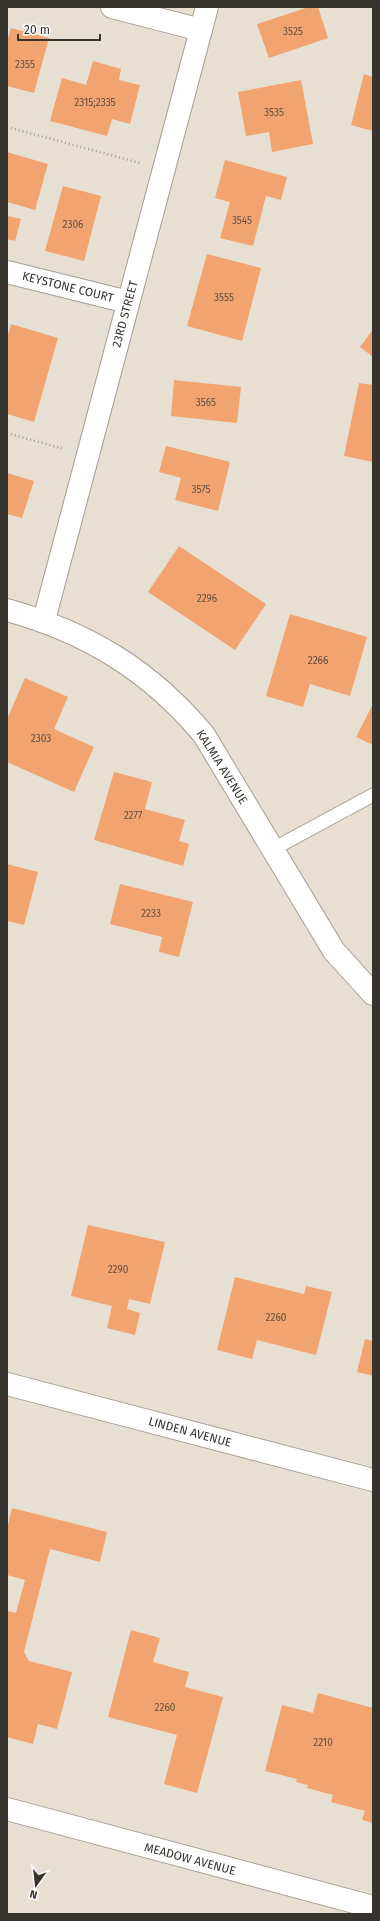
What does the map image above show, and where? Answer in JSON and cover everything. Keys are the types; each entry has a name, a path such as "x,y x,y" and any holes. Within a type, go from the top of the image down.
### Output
{"street":[{"path":"112,7 200,30"},
{"name":"23RD STREET","path":"44,620 207,7"},
{"name":"KEYSTONE COURT","path":"7,272 128,302"},
{"name":"KALMIA AVENUE","path":"8,615 44,620 104,648 151,681 192,721 204,735 334,951 373,994"},
{"name":"LINDEN AVENUE","path":"7,1384 373,1480"},
{"name":"MEADOW AVENUE","path":"7,1809 373,1907"}],"lane":[{"path":"273,849 373,795"}],"path":[{"path":"7,127 163,169"},
{"path":"7,433 64,449"}],"building":[{"path":"309,7 318,7 328,38 269,58 257,24"},
{"path":"11,28 49,38 34,93 7,86 7,41"},
{"path":"93,61 121,69 119,80 140,85 130,124 112,119 107,136 50,121 62,78 86,85"},
{"path":"364,74 373,77 373,131 351,125"},
{"path":"301,80 313,144 272,152 269,132 246,136 238,92"},
{"path":"7,152 48,164 35,210 7,202"},
{"path":"225,160 287,177 281,200 266,196 253,246 220,238 230,202 215,198"},
{"path":"63,186 101,196 84,261 45,251"},
{"path":"7,216 21,219 15,241 7,239"},
{"path":"207,254 261,268 242,341 187,326"},
{"path":"11,324 58,338 34,422 7,414 7,338"},
{"path":"373,329 373,357 360,347"},
{"path":"174,380 241,387 237,423 171,416"},
{"path":"359,383 373,385 373,462 344,456"},
{"path":"166,446 230,462 218,511 175,500 181,478 159,472"},
{"path":"7,473 34,481 22,518 7,514"},
{"path":"179,546 266,604 235,650 148,592"},
{"path":"290,614 367,637 350,696 310,684 303,707 266,696"},
{"path":"25,678 68,697 54,729 94,747 74,792 7,762 7,719"},
{"path":"373,704 373,745 356,737"},
{"path":"114,772 152,782 145,809 185,820 179,841 189,844 183,866 94,840"},
{"path":"7,864 38,872 24,925 7,921"},
{"path":"120,884 193,902 179,957 159,952 162,937 110,924"},
{"path":"88,1225 165,1242 150,1304 129,1299 127,1309 140,1313 135,1335 107,1328 112,1306 71,1296"},
{"path":"235,1277 304,1294 306,1286 332,1292 316,1355 257,1340 252,1359 217,1350"},
{"path":"365,1339 373,1341 373,1376 357,1372"},
{"path":"12,1508 107,1532 100,1562 50,1549 24,1652 29,1661 72,1672 57,1729 38,1724 33,1744 7,1737 7,1611 16,1613 25,1580 7,1575 7,1529"},
{"path":"131,1630 160,1638 153,1662 189,1672 185,1687 223,1697 197,1793 164,1784 177,1735 108,1717"},
{"path":"318,1693 373,1708 373,1823 362,1820 365,1811 331,1802 333,1795 307,1788 308,1785 296,1782 297,1779 265,1771 282,1705 313,1713"}]}
